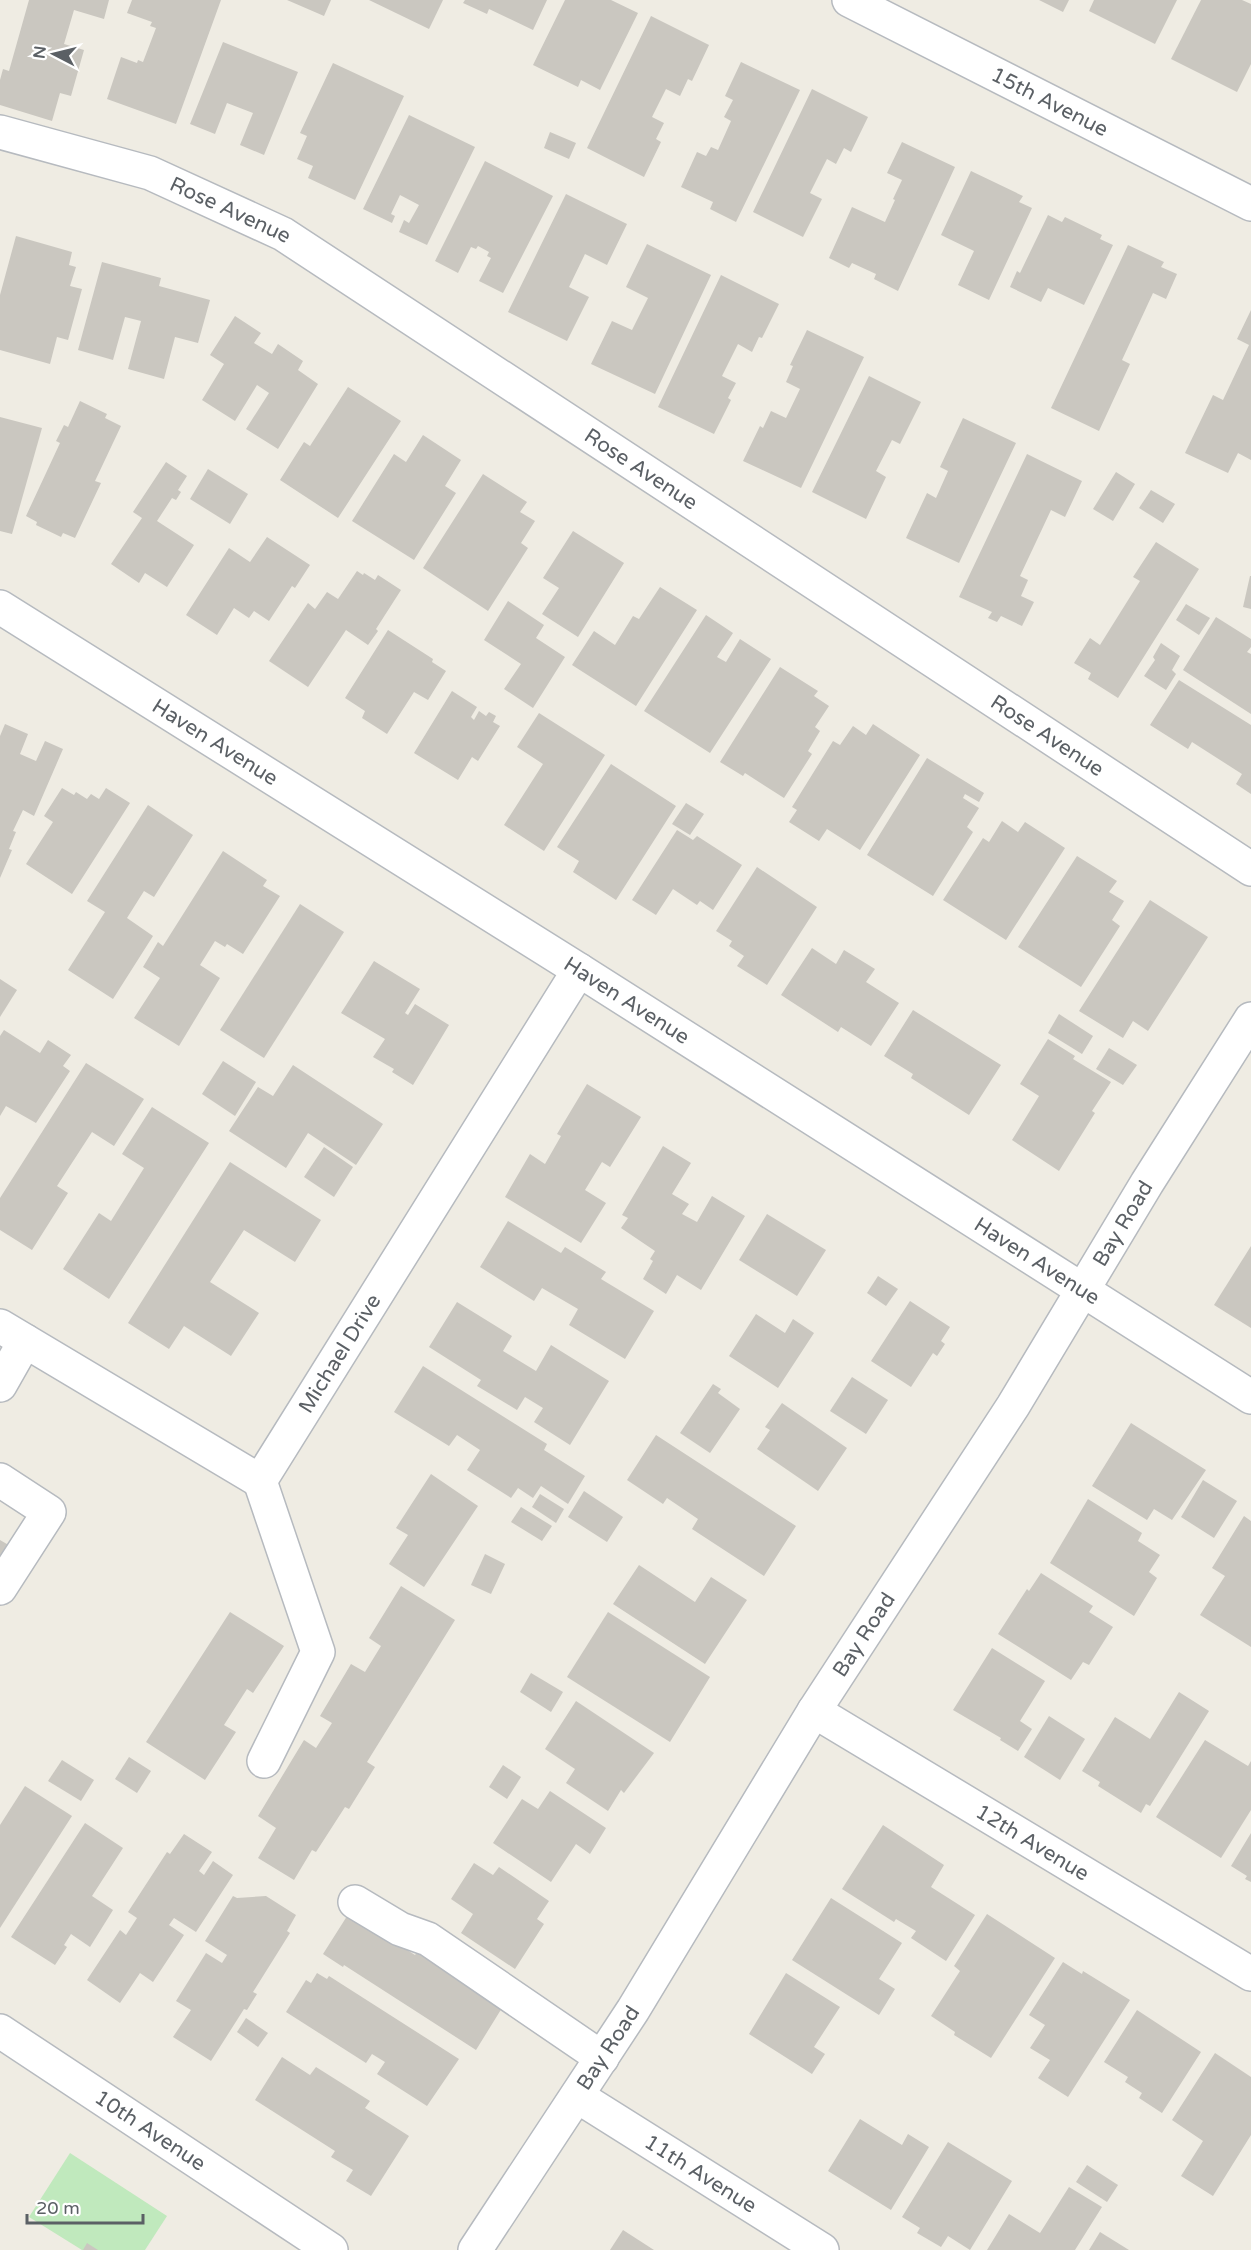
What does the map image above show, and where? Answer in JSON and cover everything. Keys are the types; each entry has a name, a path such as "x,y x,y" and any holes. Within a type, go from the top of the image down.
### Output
{"street":[{"name":"15th Avenue","path":"849,0 1251,204"},
{"name":"Rose Avenue","path":"0,132 150,173 283,234 1251,869"},
{"name":"Haven Avenue","path":"0,607 579,970 1251,1397"},
{"name":"Michael Drive","path":"260,1481 579,970"},
{"name":"Bay Road","path":"476,2250 602,2058 814,1711 1014,1406 1147,1183 1251,1019"},
{"path":"0,1385 13,1333 260,1481 318,1652 264,1761"},
{"path":"0,1480 49,1512 0,1588"},
{"name":"12th Avenue","path":"814,1711 1251,1974"},
{"path":"356,1902 400,1929 428,1939 602,2058"},
{"name":"10th Avenue","path":"0,2031 331,2250"},
{"name":"11th Avenue","path":"577,2096 822,2250"}],"green space":[{"path":"70,2153 167,2216 145,2250 82,2250 29,2217"}],"building":[{"path":"29,0 109,0 104,19 74,10 64,44 84,50 71,96 60,93 52,121 0,105 0,80 3,69 9,71"},
{"path":"132,0 221,0 176,124 107,99 121,57 137,63 138,60 143,62 156,28 150,26 152,22 127,13"},
{"path":"287,0 331,0 324,16"},
{"path":"369,0 443,0 429,29"},
{"path":"465,0 547,0 533,30 489,9 487,14 463,3"},
{"path":"565,0 611,0 638,13 600,90 581,80 578,87 533,65"},
{"path":"1039,0 1069,0 1063,12"},
{"path":"1094,0 1177,0 1155,44 1089,11"},
{"path":"1201,0 1242,0 1251,4 1251,64 1237,92 1171,59"},
{"path":"651,16 709,45 692,81 688,79 680,96 666,89 652,117 664,123 656,139 661,142 644,177 587,148"},
{"path":"223,42 298,72 264,155 240,145 253,113 227,103 215,134 190,124"},
{"path":"741,62 800,90 736,222 710,209 713,202 681,187 697,152 706,156 711,147 718,150 731,121 724,117 733,100 725,96"},
{"path":"333,63 404,96 355,200 308,178 313,166 297,159 307,136 300,133"},
{"path":"812,89 868,117 851,152 844,148 836,164 827,159 810,193 822,199 803,237 753,212"},
{"path":"409,115 475,147 427,245 399,232 404,220 409,223 419,205 400,195 391,214 395,216 392,223 363,209"},
{"path":"550,132 576,143 569,159 544,148"},
{"path":"902,142 955,167 898,291 874,279 876,274 852,263 849,268 829,258 852,207 885,222 902,180 887,173"},
{"path":"485,161 553,196 503,293 479,281 491,258 487,256 489,252 478,246 476,249 471,247 458,273 435,261"},
{"path":"971,171 1023,196 1019,202 1032,208 989,300 958,285 974,251 941,235"},
{"path":"566,194 627,224 607,265 585,254 569,287 589,297 567,341 508,312"},
{"path":"1048,215 1062,222 1065,217 1102,235 1100,239 1113,245 1084,305 1048,288 1041,302 1010,287 1017,271 1020,273"},
{"path":"16,236 72,252 69,265 76,267 70,286 82,289 68,340 57,337 50,364 0,350 0,295"},
{"path":"647,244 711,275 655,394 591,364 612,321 632,330 648,298 626,287"},
{"path":"1128,245 1164,262 1161,267 1177,274 1166,299 1153,293 1122,360 1130,364 1099,431 1051,408"},
{"path":"102,262 161,278 159,286 210,300 198,343 175,337 164,379 128,369 141,321 125,317 113,360 78,350"},
{"path":"721,275 779,304 762,338 759,337 752,352 738,344 722,376 736,383 728,398 731,400 714,434 658,407"},
{"path":"1251,310 1251,460 1238,453 1228,473 1185,453 1213,395 1223,400 1249,345 1237,339"},
{"path":"235,316 261,333 254,343 272,354 278,344 303,361 298,370 318,384 278,449 246,429 269,393 257,385 235,421 202,400 224,364 210,355"},
{"path":"807,330 864,357 801,488 743,461 760,426 763,428 771,411 786,418 800,389 786,382 793,366 790,365"},
{"path":"869,376 921,402 900,444 892,440 876,471 886,477 866,519 812,492"},
{"path":"348,387 401,421 338,518 280,480 304,442 310,446"},
{"path":"80,401 107,414 105,418 121,426 95,481 101,483 75,538 63,533 61,537 36,525 37,522 26,516 60,443 56,441 64,425 68,427"},
{"path":"0,417 42,428 12,534 0,531"},
{"path":"963,418 1016,443 959,563 906,538 927,493 936,498 948,471 940,467"},
{"path":"423,435 461,460 445,486 456,493 414,560 352,521 394,454 406,462"},
{"path":"1027,454 1082,481 1065,517 1051,510 1020,576 1028,580 1021,596 1034,602 1022,626 1001,616 997,622 988,618 992,612 959,597"},
{"path":"166,462 187,476 178,490 181,492 176,500 172,498 157,521 194,545 167,587 145,573 139,583 111,564 142,518 133,512"},
{"path":"208,469 248,494 230,524 190,499"},
{"path":"1116,472 1135,484 1113,521 1093,509"},
{"path":"483,474 527,502 520,512 535,521 521,543 528,548 488,611 423,568"},
{"path":"1151,490 1175,504 1163,523 1139,508"},
{"path":"573,531 624,563 578,637 542,614 559,588 543,578"},
{"path":"267,537 310,565 295,588 292,586 269,621 254,611 249,618 234,608 217,635 186,615 229,548 250,562"},
{"path":"1156,542 1199,569 1118,698 1088,679 1091,673 1074,663 1090,638 1100,645 1140,581 1133,577"},
{"path":"357,571 375,580 378,575 401,590 368,645 346,630 308,687 269,661 308,603 315,609 327,592 338,599"},
{"path":"1251,576 1251,609 1243,607"},
{"path":"660,587 697,610 636,706 572,665 594,631 615,645 633,616 639,619"},
{"path":"508,601 544,625 536,638 565,657 533,708 504,689 521,664 484,640"},
{"path":"1186,604 1210,618 1199,635 1176,620"},
{"path":"706,615 733,633 717,657 726,662 740,639 771,659 710,753 644,711"},
{"path":"1216,617 1251,639 1251,647 1247,652 1251,654 1251,714 1183,670"},
{"path":"388,630 433,659 432,662 446,671 428,700 414,692 387,734 362,718 365,711 345,698"},
{"path":"1161,643 1180,656 1172,670 1176,674 1166,690 1144,676 1155,660 1153,657"},
{"path":"780,667 818,691 814,696 829,706 815,727 820,731 808,751 812,754 784,798 745,773 743,776 720,762"},
{"path":"1179,680 1251,725 1251,794 1236,784 1242,774 1192,742 1188,749 1150,725"},
{"path":"452,691 477,707 471,717 474,720 479,711 486,716 489,712 496,716 493,722 500,726 478,761 472,757 458,780 414,753"},
{"path":"539,713 605,755 544,851 504,825 543,764 517,747"},
{"path":"5,724 28,734 20,754 36,761 45,741 63,749 34,816 23,810 13,831 16,832 9,849 12,850 0,878 0,736"},
{"path":"873,724 920,755 860,850 827,829 819,841 789,822 797,810 792,807 833,741 840,745 853,726 866,735"},
{"path":"927,758 984,793 979,802 965,794 963,798 979,808 967,827 973,832 933,896 867,855"},
{"path":"611,764 676,806 616,900 573,872 579,861 557,847"},
{"path":"62,788 74,795 76,792 87,799 91,794 99,799 106,788 130,803 72,894 26,864 53,822 44,816"},
{"path":"686,803 704,814 690,835 672,824"},
{"path":"148,805 193,835 154,897 144,891 127,918 153,936 113,999 68,970 105,912 87,901"},
{"path":"1002,821 1018,832 1025,822 1065,848 1006,940 943,900 983,838 989,842"},
{"path":"677,830 693,840 697,836 742,865 713,910 700,901 697,905 673,889 656,915 632,900"},
{"path":"223,851 267,880 263,886 280,896 243,954 227,944 225,947 215,941 200,965 220,978 179,1046 134,1018 160,978 143,967 158,942 163,946"},
{"path":"1077,856 1117,881 1109,892 1124,901 1112,920 1120,926 1081,987 1018,947"},
{"path":"757,867 817,907 767,985 737,966 744,956 729,946 732,941 716,931"},
{"path":"1150,900 1208,937 1148,1031 1133,1021 1123,1038 1079,1011"},
{"path":"300,904 344,932 264,1058 220,1030"},
{"path":"812,948 836,964 844,950 875,969 866,982 899,1003 871,1046 841,1027 838,1032 781,995"},
{"path":"374,961 420,989 405,1013 408,1015 415,1004 449,1025 413,1085 392,1072 394,1069 373,1057 385,1039 341,1013"},
{"path":"0,979 17,990 0,1017"},
{"path":"913,1010 1001,1065 969,1115 911,1078 913,1074 884,1056"},
{"path":"1059,1014 1093,1036 1082,1054 1048,1033"},
{"path":"4,1030 40,1053 48,1040 71,1055 63,1066 70,1071 36,1123 6,1106 0,1116 0,1036"},
{"path":"1048,1039 1075,1056 1073,1059 1111,1082 1092,1111 1095,1113 1059,1171 1012,1140 1039,1096 1020,1084"},
{"path":"1109,1048 1137,1065 1123,1085 1096,1069"},
{"path":"223,1061 256,1082 235,1116 202,1094"},
{"path":"86,1063 144,1099 114,1146 92,1132 57,1186 68,1193 32,1250 0,1230 0,1198"},
{"path":"293,1065 383,1124 356,1165 308,1133 286,1168 229,1131 258,1087 273,1096"},
{"path":"587,1084 641,1117 610,1167 602,1162 585,1190 606,1203 581,1243 505,1197 530,1154 545,1164 561,1136 557,1134"},
{"path":"152,1107 209,1143 109,1299 63,1269 99,1213 111,1221 144,1168 122,1154"},
{"path":"663,1146 691,1163 672,1194 689,1204 682,1214 697,1222 712,1196 745,1216 701,1290 677,1275 666,1294 643,1279 653,1261 650,1259 655,1251 621,1228 628,1218 622,1215"},
{"path":"324,1147 353,1167 334,1197 304,1177"},
{"path":"230,1162 321,1220 295,1262 244,1230 210,1282 259,1313 231,1356 184,1326 169,1349 128,1323"},
{"path":"767,1214 826,1250 797,1296 739,1260"},
{"path":"508,1221 561,1253 565,1247 606,1272 601,1279 654,1311 625,1359 569,1325 578,1309 542,1288 534,1301 480,1267"},
{"path":"1251,1246 1251,1328 1214,1305"},
{"path":"878,1276 898,1289 886,1306 867,1293"},
{"path":"910,1301 950,1327 941,1341 945,1344 937,1356 933,1353 911,1387 871,1361"},
{"path":"457,1302 512,1336 503,1351 536,1371 551,1345 609,1381 570,1445 534,1422 543,1408 525,1397 517,1410 477,1386 481,1380 429,1347"},
{"path":"756,1314 785,1333 793,1319 814,1333 778,1388 729,1356"},
{"path":"423,1366 547,1444 544,1450 585,1476 568,1504 541,1486 533,1498 518,1488 511,1498 467,1470 480,1450 457,1435 449,1446 394,1412"},
{"path":"852,1377 888,1400 866,1434 830,1411"},
{"path":"713,1384 721,1389 718,1393 740,1409 710,1453 680,1433"},
{"path":"782,1403 847,1448 818,1491 757,1449 770,1430 765,1427"},
{"path":"1131,1423 1206,1470 1172,1520 1154,1509 1147,1520 1092,1486"},
{"path":"656,1435 796,1526 764,1576 692,1529 698,1519 667,1498 663,1504 627,1480"},
{"path":"431,1474 478,1506 424,1587 389,1564 408,1535 396,1528"},
{"path":"1203,1480 1237,1501 1214,1538 1181,1517"},
{"path":"584,1491 623,1517 607,1542 568,1517"},
{"path":"540,1494 564,1509 556,1523 532,1507"},
{"path":"1088,1499 1142,1533 1138,1541 1160,1555 1149,1572 1157,1578 1134,1616 1050,1563"},
{"path":"521,1507 552,1526 542,1541 511,1522"},
{"path":"1244,1516 1251,1521 1251,1647 1200,1615 1225,1576 1212,1568"},
{"path":"0,1540 12,1547 0,1566"},
{"path":"485,1554 505,1564 491,1594 471,1585"},
{"path":"639,1565 695,1602 711,1577 747,1600 705,1664 613,1604"},
{"path":"1041,1573 1093,1606 1089,1612 1113,1627 1089,1665 1083,1662 1071,1680 998,1634 1027,1589 1029,1591"},
{"path":"401,1586 455,1620 367,1762 375,1767 349,1809 345,1807 316,1852 312,1850 294,1880 258,1858 276,1828 258,1816 304,1740 316,1748 332,1723 320,1716 351,1664 365,1672 381,1646 369,1638"},
{"path":"230,1612 284,1646 253,1693 247,1689 224,1725 236,1732 205,1780 146,1742"},
{"path":"608,1612 710,1677 670,1742 567,1677"},
{"path":"992,1648 1045,1681 1020,1721 1032,1729 1018,1751 1000,1740 1001,1738 953,1710"},
{"path":"531,1673 563,1692 551,1712 520,1692"},
{"path":"1179,1692 1209,1711 1150,1806 1146,1804 1141,1813 1098,1786 1100,1782 1082,1771 1115,1717 1150,1739"},
{"path":"576,1701 654,1753 624,1793 621,1790 608,1811 566,1783 575,1769 545,1749"},
{"path":"1049,1716 1085,1739 1060,1780 1024,1757"},
{"path":"1205,1740 1248,1766 1251,1761 1251,1810 1221,1858 1156,1817"},
{"path":"129,1757 151,1771 137,1793 115,1779"},
{"path":"62,1760 94,1780 81,1801 48,1781"},
{"path":"503,1765 521,1777 507,1799 489,1787"},
{"path":"25,1786 72,1816 0,1928 0,1825"},
{"path":"550,1791 606,1828 590,1854 576,1844 551,1882 493,1843 522,1799 538,1809"},
{"path":"85,1823 123,1848 92,1896 113,1910 90,1947 71,1934 64,1945 67,1947 55,1965 11,1937"},
{"path":"883,1825 944,1865 931,1887 975,1915 946,1961 911,1938 916,1931 896,1919 894,1922 842,1889"},
{"path":"1251,1833 1251,1882 1245,1879 1247,1876 1231,1866"},
{"path":"184,1834 212,1852 199,1871 204,1875 213,1861 233,1875 196,1932 174,1918 169,1925 184,1935 153,1982 140,1973 120,2003 87,1980 120,1930 126,1935 137,1918 128,1912 167,1852 170,1854"},
{"path":"474,1863 493,1875 499,1867 549,1901 537,1919 544,1924 515,1969 461,1933 473,1914 451,1899"},
{"path":"233,1896 237,1898 266,1896 296,1915 287,1931 290,1933 253,1992 257,1994 247,2010 244,2009 211,2061 173,2037 191,2010 176,2001 206,1953 222,1963 227,1955 205,1941"},
{"path":"831,1898 902,1943 879,1979 895,1989 879,2015 792,1960"},
{"path":"349,1913 415,1955 418,1951 510,1995 476,2050 344,1965 343,1967 323,1954"},
{"path":"987,1914 1055,1958 991,2058 954,2035 955,2032 931,2016 960,1971 954,1966"},
{"path":"1063,1962 1082,1974 1083,1971 1130,2000 1068,2097 1038,2078 1050,2060 1030,2048 1045,2025 1029,2015"},
{"path":"317,1973 327,1979 329,1976 459,2059 427,2106 377,2074 385,2062 372,2054 366,2063 286,2012 306,1980 311,1983"},
{"path":"786,1973 840,2007 814,2047 825,2054 812,2074 749,2034"},
{"path":"1137,2010 1201,2052 1162,2113 1139,2098 1142,2093 1125,2082 1128,2077 1104,2062"},
{"path":"246,2018 268,2033 258,2047 237,2032"},
{"path":"1215,2053 1251,2077 1251,2135 1213,2196 1181,2176 1203,2141 1172,2120"},
{"path":"282,2057 310,2075 316,2067 370,2101 365,2108 409,2136 371,2196 346,2181 353,2170 331,2157 335,2151 255,2100"},
{"path":"860,2119 902,2145 908,2134 929,2147 891,2210 828,2171"},
{"path":"948,2142 1012,2181 970,2250 948,2236 941,2247 917,2233 920,2228 902,2217"},
{"path":"1087,2165 1118,2185 1107,2202 1076,2182"},
{"path":"1069,2187 1102,2207 1075,2250 987,2250 1009,2214 1040,2233"},
{"path":"623,2230 654,2250 610,2250"},
{"path":"1100,2232 1129,2250 1089,2250"},
{"path":"87,2243 98,2250 83,2250"}]}
